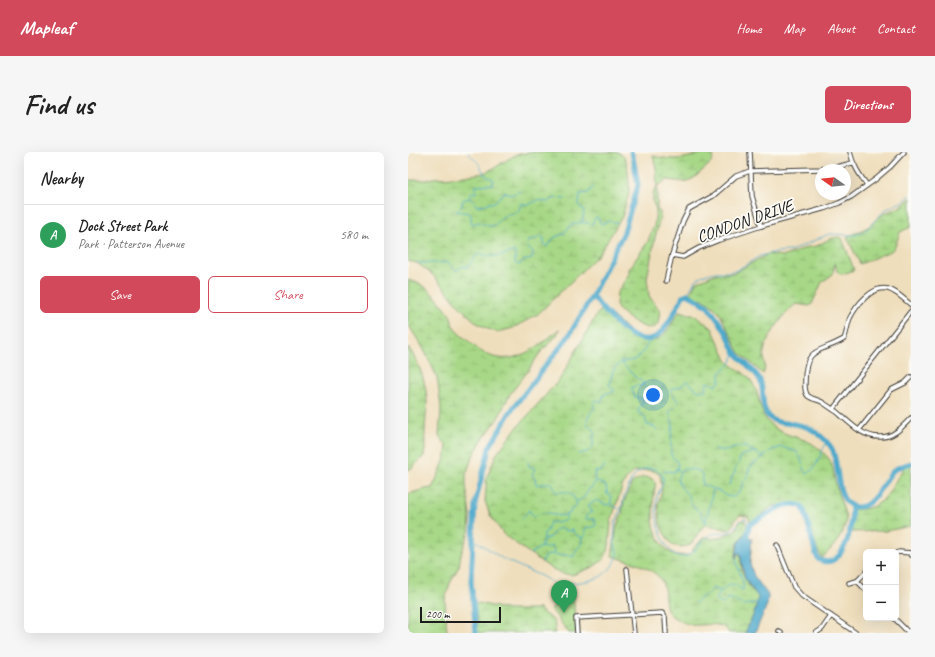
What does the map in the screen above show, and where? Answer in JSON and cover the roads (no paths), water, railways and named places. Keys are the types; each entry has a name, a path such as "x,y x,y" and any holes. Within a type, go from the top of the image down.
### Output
{"street":[{"path":"750,152 752,196 761,226"},
{"path":"850,152 852,163 868,185"},
{"name":"CONDON DRIVE","path":"672,255 683,257 699,248 719,240 761,226 833,206 851,197 868,185 890,167 904,152"},
{"path":"666,281 672,255 688,209 713,196 736,176 750,171 833,168 852,163"},
{"path":"911,305 892,290 886,288 874,290 854,311 844,339 821,348 814,353 807,363 805,372 806,392 808,395 823,402 864,434 872,436 892,435 911,418"},
{"path":"833,409 911,311"},
{"path":"859,430 891,390 904,383 911,377"},
{"path":"777,545 794,587 802,596 856,633"},
{"path":"899,552 911,553 911,555"},
{"path":"627,569 634,633"},
{"path":"849,583 857,581 863,575"},
{"path":"857,581 863,587"},
{"path":"578,633 576,618 662,613 665,617 666,633"},
{"path":"816,633 822,629 831,616"},
{"path":"897,621 909,633"}],"water":[{"path":"744,535 752,538 750,564 754,576 768,595 767,605 755,633 745,633 755,611 758,597 745,579 740,553 738,553 736,559 738,544"}],"waterway":[{"path":"467,152 479,164 485,175 494,180 493,184 476,185 476,193 472,192 470,194 470,198 477,206 495,202 504,192 513,194 520,191"},
{"path":"476,633 471,581 475,504 489,448 510,412 568,337 592,296 624,232 638,185 631,152"},
{"path":"582,222 584,211 579,205 580,194 588,193 593,187"},
{"path":"687,294 696,280 701,276 715,272 737,270 760,256 776,252 791,251 829,234 855,235 865,231 885,210 904,201 911,195"},
{"path":"470,198 463,200 462,207 456,211 469,213 471,215 471,223 475,224 478,222 487,226 492,226 505,215 516,212 521,203 528,205 538,200 548,202 555,198 565,199"},
{"path":"417,263 448,262 457,271 462,266 467,267 478,254 497,256 514,251 515,263 519,265 525,260 532,259 533,252 527,245 529,241 540,236 544,238 544,244 547,247 555,237 563,234 571,225 582,222 592,224 596,217 601,224 610,221 617,223"},
{"path":"592,296 621,328 630,335 640,339 649,339 658,335 672,317 683,296 687,294 706,305 727,334 736,353 759,378 765,409 770,418 777,422 795,424 813,430 831,447 834,453 841,491 844,499 849,505 857,507 869,503 894,470 911,463"},
{"path":"578,454 587,452 593,446 593,437 596,432 588,425 588,419 594,409 594,401 598,400 601,402 604,394 615,391 609,385 613,371 621,362 634,360 642,353 651,339"},
{"path":"679,472 677,468 678,463 671,455 673,424 669,412 678,403 671,392 671,389 681,386 687,381 698,391 706,390 707,382 715,385 718,384 720,381 720,373 730,364 736,352"},
{"path":"622,363 635,377 644,383 643,385 632,387 632,391 635,397 644,399 638,412 645,417 647,425 653,426 657,430"},
{"path":"706,523 699,511 692,505 689,496 679,484 677,479 682,470 690,469 701,472 703,485 719,491 726,496 733,497 737,495 741,489 750,467 772,450 782,447 797,452 807,474 814,468 827,442"},
{"path":"714,449 726,451 737,447 746,447 763,457"},
{"path":"729,485 732,476 735,473 735,468 739,463 740,456 754,452"},
{"path":"522,519 529,510 534,517 541,513 561,516 570,513 571,509 575,508 577,505 571,494 566,492 556,492 552,483 536,484 535,478 532,474 536,469 529,466 528,462"},
{"path":"577,501 586,495 596,481 594,478 595,472 601,471 605,465"},
{"path":"473,539 503,559 557,585 588,581 600,577 610,569 616,560 617,553 614,541 615,524 621,510 624,497 636,473 647,468 656,469 663,477 662,485 657,497 657,519 664,541 673,553 679,556 686,556 693,552 708,536 729,532 745,518 750,524"},
{"path":"662,473 665,471 674,472 677,468"},
{"path":"596,481 606,486 607,494 611,496 611,503"},
{"path":"705,525 713,490"},
{"path":"542,562 547,555 550,554 567,555 573,557 581,545 582,538 585,536 585,528 596,525 594,519 586,519 585,517 592,512 588,505 597,500 606,505 611,504 619,509"},
{"path":"745,542 750,524 781,507 795,504 802,506 818,559 825,562 832,561 842,551 846,544 850,528 852,506"},
{"path":"541,547 544,539 544,533 547,531 550,522 558,523 566,520 566,516"},
{"path":"544,539 550,537 557,528 568,531 572,530 575,534 582,538"},
{"path":"530,554 541,547 548,548 551,546 554,553"},
{"path":"736,559 743,582 743,590 736,585 730,584 721,591 716,599 722,604 729,598 743,605 757,603"},
{"path":"695,603 713,588 720,591"}],"place":[{"name":"Dock Street Park","path":"564,613"}]}
